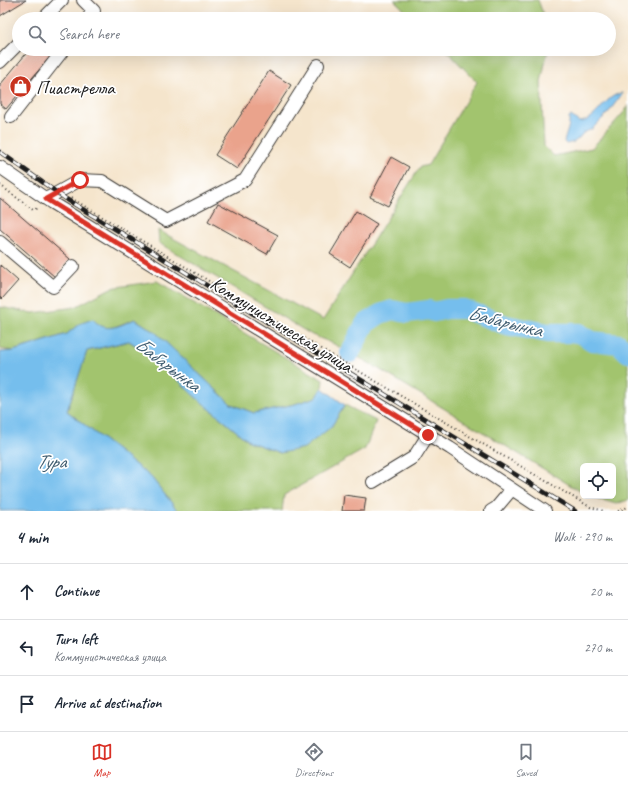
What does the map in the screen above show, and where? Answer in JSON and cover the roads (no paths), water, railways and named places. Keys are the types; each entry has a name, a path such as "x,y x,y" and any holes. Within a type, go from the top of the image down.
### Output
{"street":[{"path":"50,12 62,0"},
{"path":"83,0 94,11 93,12"},
{"path":"0,62 12,50"},
{"path":"11,117 59,56"},
{"path":"46,199 80,180 102,181 166,221 245,180 318,65"},
{"name":"Коммунистическая улица","path":"0,166 46,199 428,435 545,511"},
{"path":"0,242 53,287 73,266"},
{"path":"374,482 414,457 428,435"},
{"path":"491,511 496,508 512,489"}],"water":[{"path":"622,93 608,113 592,129 583,133 574,142 566,144 564,142 569,117 571,116 579,122 586,121 610,98"},
{"name":"Тура","path":"93,319 103,327 108,328 119,326 135,319 155,332 231,404 254,413 295,404 317,397 322,388 345,405 331,427 304,448 280,453 248,441 192,394 156,358 129,341 87,351 67,411 151,477 178,511 0,511 0,352 13,351 67,334 79,324"}],"waterway":[{"name":"Бабарынка","path":"350,353 365,324 380,314 392,310 407,313 429,310 434,312 447,309 464,309 506,325 548,333 579,333 592,341 619,344 628,353"}],"railway":[{"path":"0,152 66,199 575,511"}],"place":[{"name":"Пиастрелла","path":"21,87"}]}
